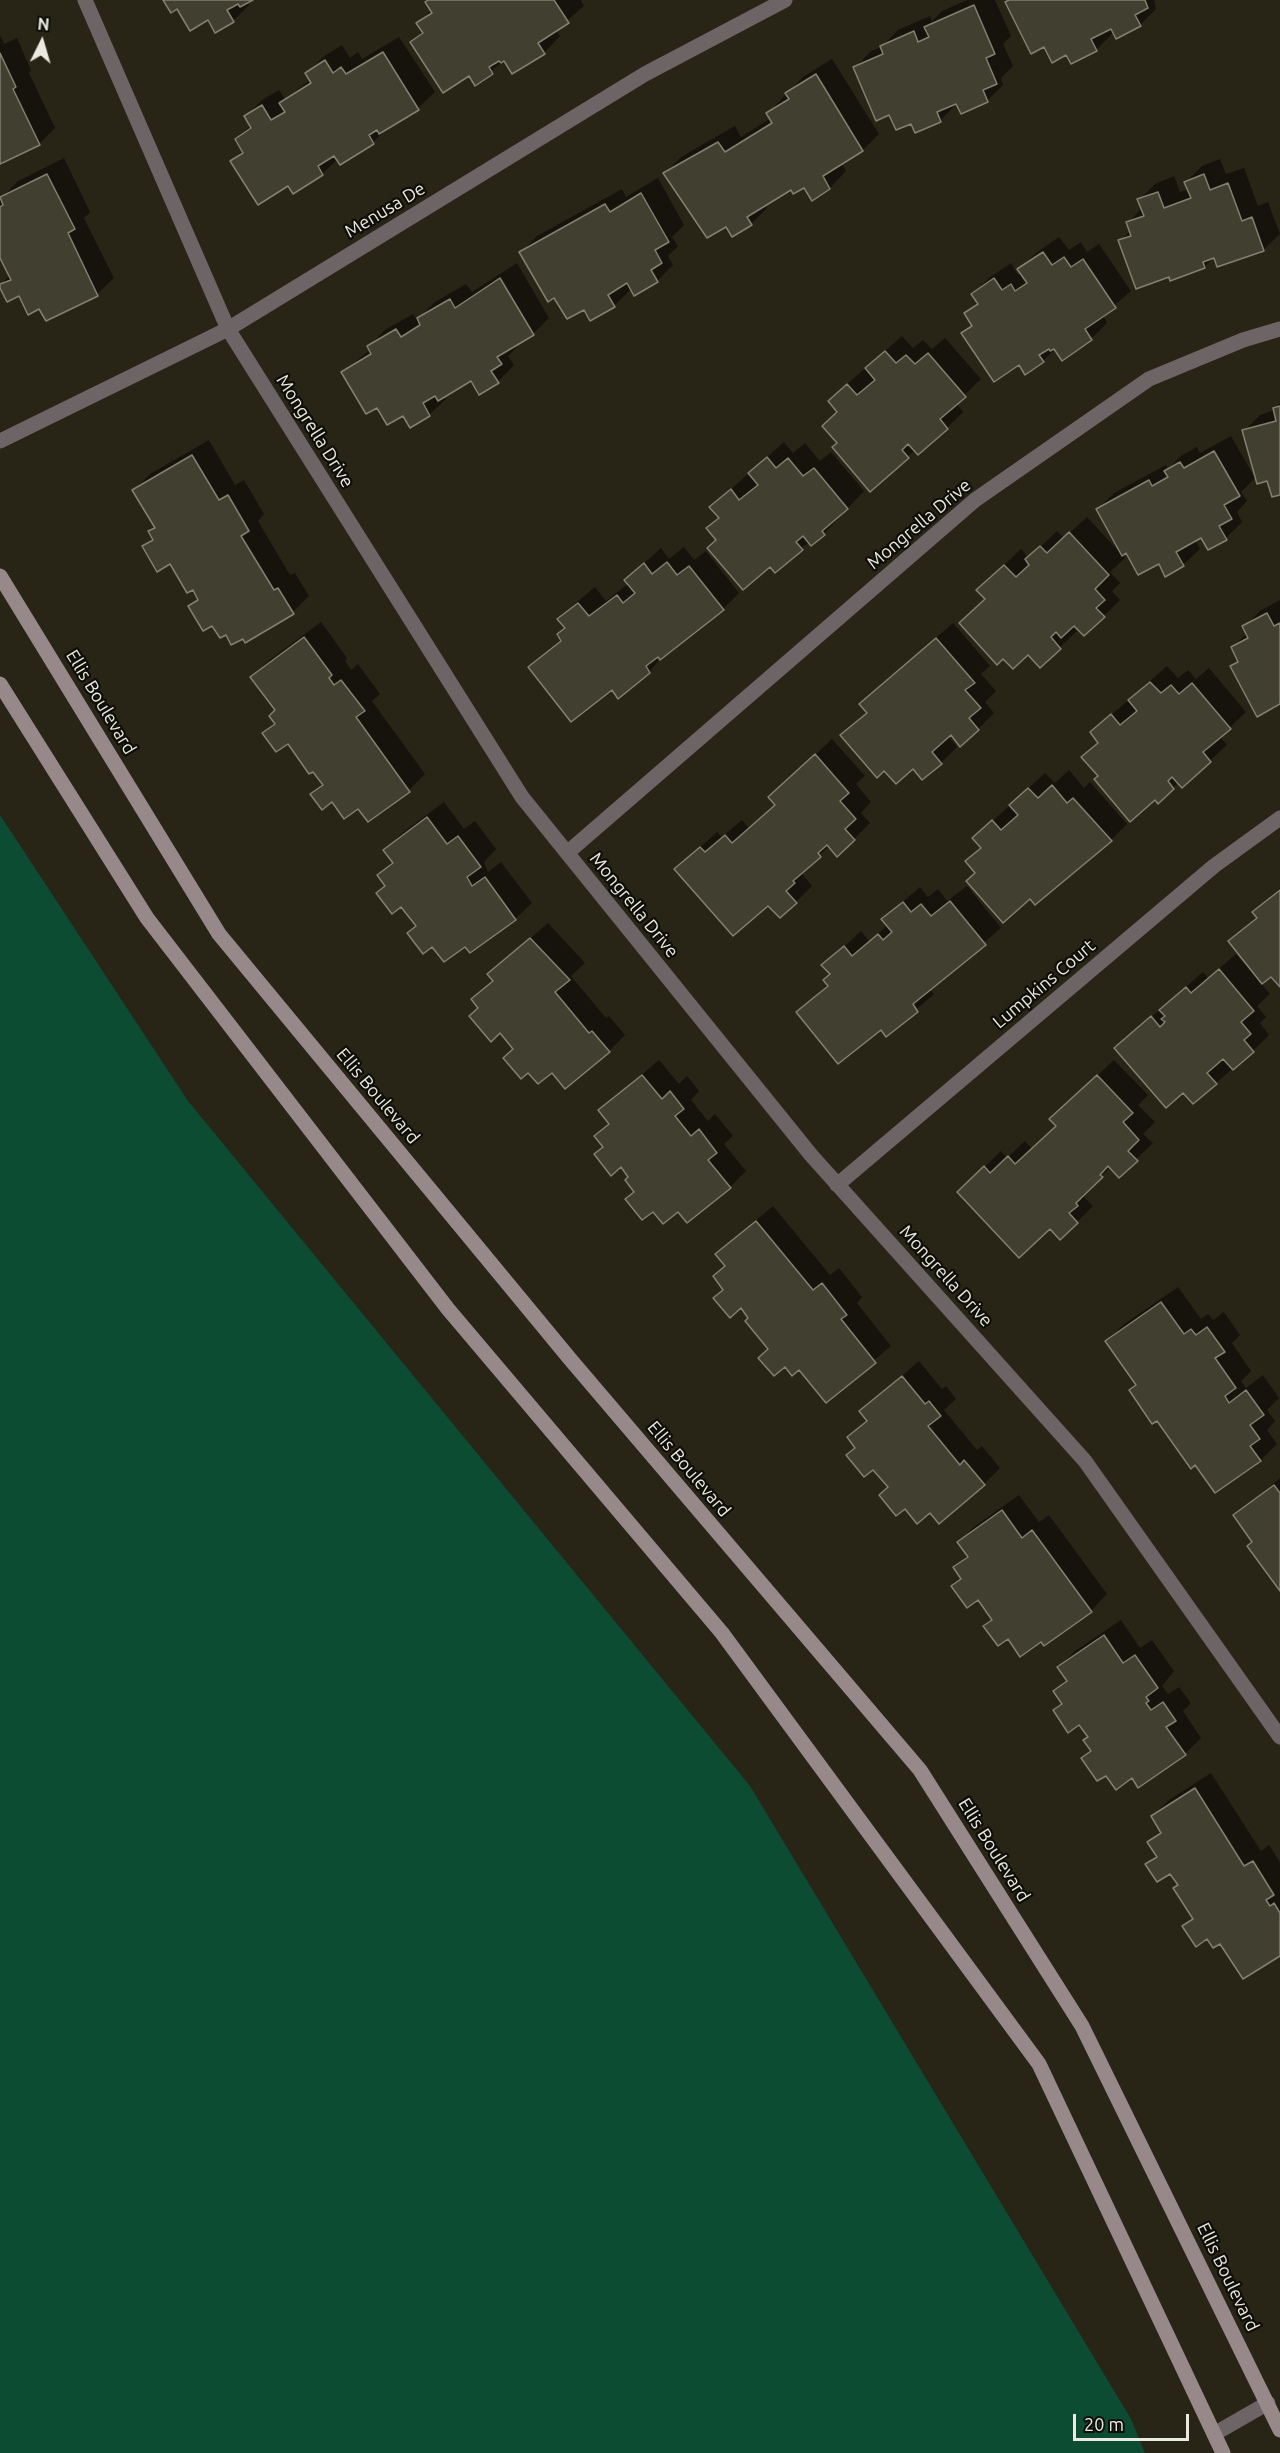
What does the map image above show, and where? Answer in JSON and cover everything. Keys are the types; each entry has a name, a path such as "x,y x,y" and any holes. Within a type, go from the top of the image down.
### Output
{"street":[{"name":"Mongrella Drive","path":"84,0 228,329 522,797 837,1185 1085,1461 1280,1737"},
{"name":"Menusa De","path":"0,441 228,329 645,74 785,0"},
{"name":"Mongrella Drive","path":"567,853 975,500 1149,379 1243,340 1280,329"},
{"name":"Ellis Boulevard","path":"0,576 219,934 570,1359 920,1770 1082,2026 1274,2399 1280,2430"},
{"path":"0,684 147,918 448,1309 722,1634 1039,2064 1223,2453"},
{"name":"Lumpkins Court","path":"837,1185 1214,866 1280,818"},
{"path":"1214,2434 1274,2399"}],"green space":[{"path":"0,815 188,1101 750,1786 1131,2419 1145,2453 0,2453"}],"building":[{"path":"163,0 253,0 240,7 238,4 227,10 234,22 215,33 208,20 190,31 177,9 171,13"},
{"path":"428,0 554,0 569,23 538,43 545,54 512,74 504,61 501,63 499,61 489,67 493,74 475,86 469,76 443,93 410,42 423,33 416,23 432,13 425,2"},
{"path":"1009,0 1145,0 1148,8 1135,15 1141,26 1116,39 1111,29 1091,39 1097,51 1071,64 1066,55 1052,63 1044,47 1031,54 1005,2"},
{"path":"974,5 995,54 986,58 997,84 983,90 988,102 961,114 956,104 937,112 941,122 915,133 911,124 896,130 889,115 876,121 853,67 883,54 880,46 914,31 918,42 929,37 924,27"},
{"path":"383,52 419,110 379,134 377,130 369,135 374,144 340,165 334,156 318,166 323,175 293,194 288,186 258,205 230,161 243,153 235,139 251,128 244,116 262,105 271,120 285,112 279,103 311,83 305,73 325,60 333,73 341,67 346,74"},
{"path":"0,53 16,87 13,89 40,145 0,164"},
{"path":"816,74 863,151 823,176 830,189 812,201 804,188 793,194 791,190 747,217 752,225 732,237 726,227 707,238 663,173 718,142 725,152 772,123 766,113 789,99 785,93"},
{"path":"47,174 75,229 68,233 98,296 46,321 39,309 28,315 19,296 7,302 0,288 0,284 11,280 0,258 0,207 3,205 0,197"},
{"path":"1204,174 1210,190 1228,183 1242,221 1252,217 1264,251 1217,267 1214,258 1203,262 1205,268 1170,281 1169,277 1136,289 1118,240 1131,236 1126,222 1144,216 1137,199 1158,192 1164,208 1191,198 1184,182"},
{"path":"641,193 669,242 655,250 662,263 651,270 658,282 634,296 627,283 608,295 615,307 590,321 584,310 567,319 554,298 548,302 519,252 605,204 610,212"},
{"path":"1043,252 1052,265 1064,257 1071,267 1083,259 1116,308 1085,329 1092,340 1062,361 1054,349 1050,351 1049,349 1039,355 1044,362 1025,375 1019,365 994,382 961,333 972,326 964,313 978,304 971,294 994,278 1002,290 1011,284 1015,291 1027,283 1017,269"},
{"path":"500,278 534,335 497,357 502,364 491,371 499,383 479,395 471,381 438,401 435,396 423,403 430,416 410,428 403,416 387,425 377,408 366,414 341,372 371,354 367,346 396,329 401,337 420,325 417,318 450,299 455,308"},
{"path":"885,351 896,363 906,355 915,364 928,353 966,397 940,419 948,429 918,455 908,444 902,450 909,458 870,492 832,447 837,443 822,426 837,412 828,401 847,384 857,395 875,380 865,368"},
{"path":"1280,406 1280,495 1272,497 1267,481 1257,484 1242,430 1276,421 1273,408"},
{"path":"1214,451 1240,496 1224,505 1232,519 1219,526 1227,540 1208,550 1201,538 1176,552 1184,566 1165,577 1159,564 1138,575 1126,553 1122,556 1096,509 1149,480 1152,486 1168,477 1164,471 1180,462 1184,468"},
{"path":"192,455 219,500 228,495 249,531 241,536 274,590 278,588 294,614 245,643 243,639 231,645 226,635 220,638 212,626 203,631 188,606 198,600 193,590 187,593 170,564 157,572 142,546 153,540 148,531 155,528 132,490"},
{"path":"767,457 776,468 788,458 803,476 814,468 848,509 822,531 825,535 811,546 803,536 796,542 803,550 775,573 770,567 743,590 707,548 716,540 706,528 719,518 709,507 731,489 739,500 758,485 748,473"},
{"path":"1069,532 1109,575 1095,589 1105,600 1096,608 1105,617 1084,636 1074,626 1061,638 1056,632 1051,637 1061,649 1040,668 1028,655 1013,669 1003,659 997,665 959,623 985,599 976,590 1004,565 1016,577 1029,565 1025,559 1040,546 1047,553"},
{"path":"667,562 677,575 689,566 724,610 660,660 658,657 646,666 650,673 618,699 612,690 571,722 528,667 561,641 557,634 565,628 557,619 578,603 589,616 617,595 623,603 635,593 624,580 644,563 652,574"},
{"path":"1267,613 1274,626 1280,623 1280,704 1257,717 1230,666 1238,662 1231,647 1248,638 1242,626"},
{"path":"304,637 332,675 329,678 334,685 341,680 365,711 356,717 410,792 368,822 358,809 344,819 332,802 322,810 310,794 323,785 313,772 309,774 288,744 276,752 262,733 275,724 269,716 275,710 250,677"},
{"path":"936,638 975,683 965,690 981,708 969,718 979,730 960,747 951,735 932,752 942,764 922,780 913,769 896,784 884,771 877,778 840,735 867,713 859,704"},
{"path":"1150,682 1161,693 1171,685 1179,694 1192,683 1231,729 1203,752 1211,762 1182,788 1172,777 1168,781 1174,789 1158,804 1155,800 1130,822 1094,779 1098,776 1081,757 1098,743 1090,732 1111,714 1120,725 1137,711 1128,700"},
{"path":"815,754 849,793 840,801 856,819 845,829 855,840 837,857 827,845 818,853 821,857 793,881 795,883 786,891 797,903 780,918 768,906 733,936 674,869 700,847 705,852 725,835 732,843 775,805 768,797"},
{"path":"1052,785 1067,803 1073,798 1112,841 1035,905 1030,899 1003,923 966,881 975,873 965,861 981,848 972,838 992,820 1001,830 1018,815 1009,805 1028,788 1038,798"},
{"path":"427,817 447,844 458,836 481,867 467,877 472,886 485,877 516,920 470,953 465,947 444,962 432,947 423,954 407,933 416,926 401,907 392,914 376,893 385,886 377,875 393,863 383,850"},
{"path":"1280,890 1280,987 1271,977 1262,984 1228,941 1257,918 1252,912"},
{"path":"950,901 986,945 913,1004 918,1012 886,1037 881,1030 838,1064 796,1012 828,986 823,980 830,974 821,965 844,946 852,956 878,934 883,940 892,932 881,919 903,902 911,912 921,904 931,916"},
{"path":"530,938 570,980 555,992 589,1033 592,1031 610,1052 565,1089 552,1073 538,1084 528,1073 521,1079 503,1058 513,1049 500,1033 491,1042 469,1016 478,1008 471,999 493,981 487,974"},
{"path":"1219,969 1254,1011 1241,1022 1251,1034 1244,1040 1254,1052 1233,1070 1223,1059 1207,1073 1217,1084 1193,1104 1183,1093 1166,1108 1114,1048 1151,1016 1160,1027 1165,1022 1161,1019 1165,1016 1159,1010 1186,987 1191,993"},
{"path":"642,1075 662,1099 670,1091 684,1109 675,1116 691,1136 699,1129 717,1153 708,1160 731,1188 687,1223 678,1212 663,1224 653,1212 642,1220 625,1199 634,1192 625,1180 628,1177 621,1167 611,1176 594,1154 603,1147 594,1136 609,1124 598,1110"},
{"path":"1097,1075 1133,1113 1123,1122 1139,1140 1128,1151 1138,1161 1119,1178 1108,1166 1100,1175 1103,1177 1069,1213 1078,1223 1060,1240 1050,1229 1019,1258 957,1192 984,1166 990,1173 1008,1156 1015,1164 1056,1126 1049,1119"},
{"path":"756,1221 813,1290 822,1283 847,1315 841,1319 876,1363 826,1403 799,1370 792,1376 785,1367 774,1376 758,1358 768,1349 745,1321 748,1318 741,1308 730,1318 713,1298 723,1290 713,1276 725,1266 715,1254"},
{"path":"1161,1302 1184,1334 1191,1329 1196,1335 1207,1327 1225,1352 1215,1358 1236,1388 1225,1396 1229,1403 1246,1390 1264,1415 1250,1425 1260,1439 1250,1446 1261,1461 1215,1493 1195,1465 1191,1469 1157,1421 1152,1424 1129,1390 1136,1385 1105,1341"},
{"path":"902,1376 925,1404 929,1401 941,1416 928,1426 960,1465 964,1460 985,1485 939,1524 930,1513 917,1524 905,1509 896,1516 879,1495 888,1487 873,1470 864,1477 846,1455 855,1448 847,1437 867,1421 859,1411"},
{"path":"1274,1485 1280,1493 1280,1591 1247,1546 1252,1542 1233,1515"},
{"path":"1002,1510 1022,1538 1032,1530 1092,1612 1044,1646 1041,1642 1020,1657 1008,1639 998,1646 983,1626 992,1620 978,1600 967,1608 951,1586 961,1579 953,1567 968,1557 957,1542"},
{"path":"1104,1635 1123,1663 1135,1655 1158,1688 1146,1697 1149,1701 1146,1703 1151,1710 1163,1702 1176,1721 1166,1727 1186,1755 1138,1788 1132,1778 1116,1790 1106,1776 1097,1781 1081,1758 1091,1751 1083,1740 1088,1737 1079,1725 1068,1733 1053,1710 1062,1704 1053,1691 1067,1681 1057,1667"},
{"path":"1195,1788 1244,1866 1253,1861 1274,1895 1266,1900 1270,1906 1274,1903 1280,1913 1280,1956 1243,1979 1220,1944 1213,1948 1207,1939 1196,1947 1182,1926 1193,1919 1173,1888 1178,1885 1170,1874 1157,1882 1145,1864 1157,1857 1147,1842 1161,1833 1151,1816"}]}
